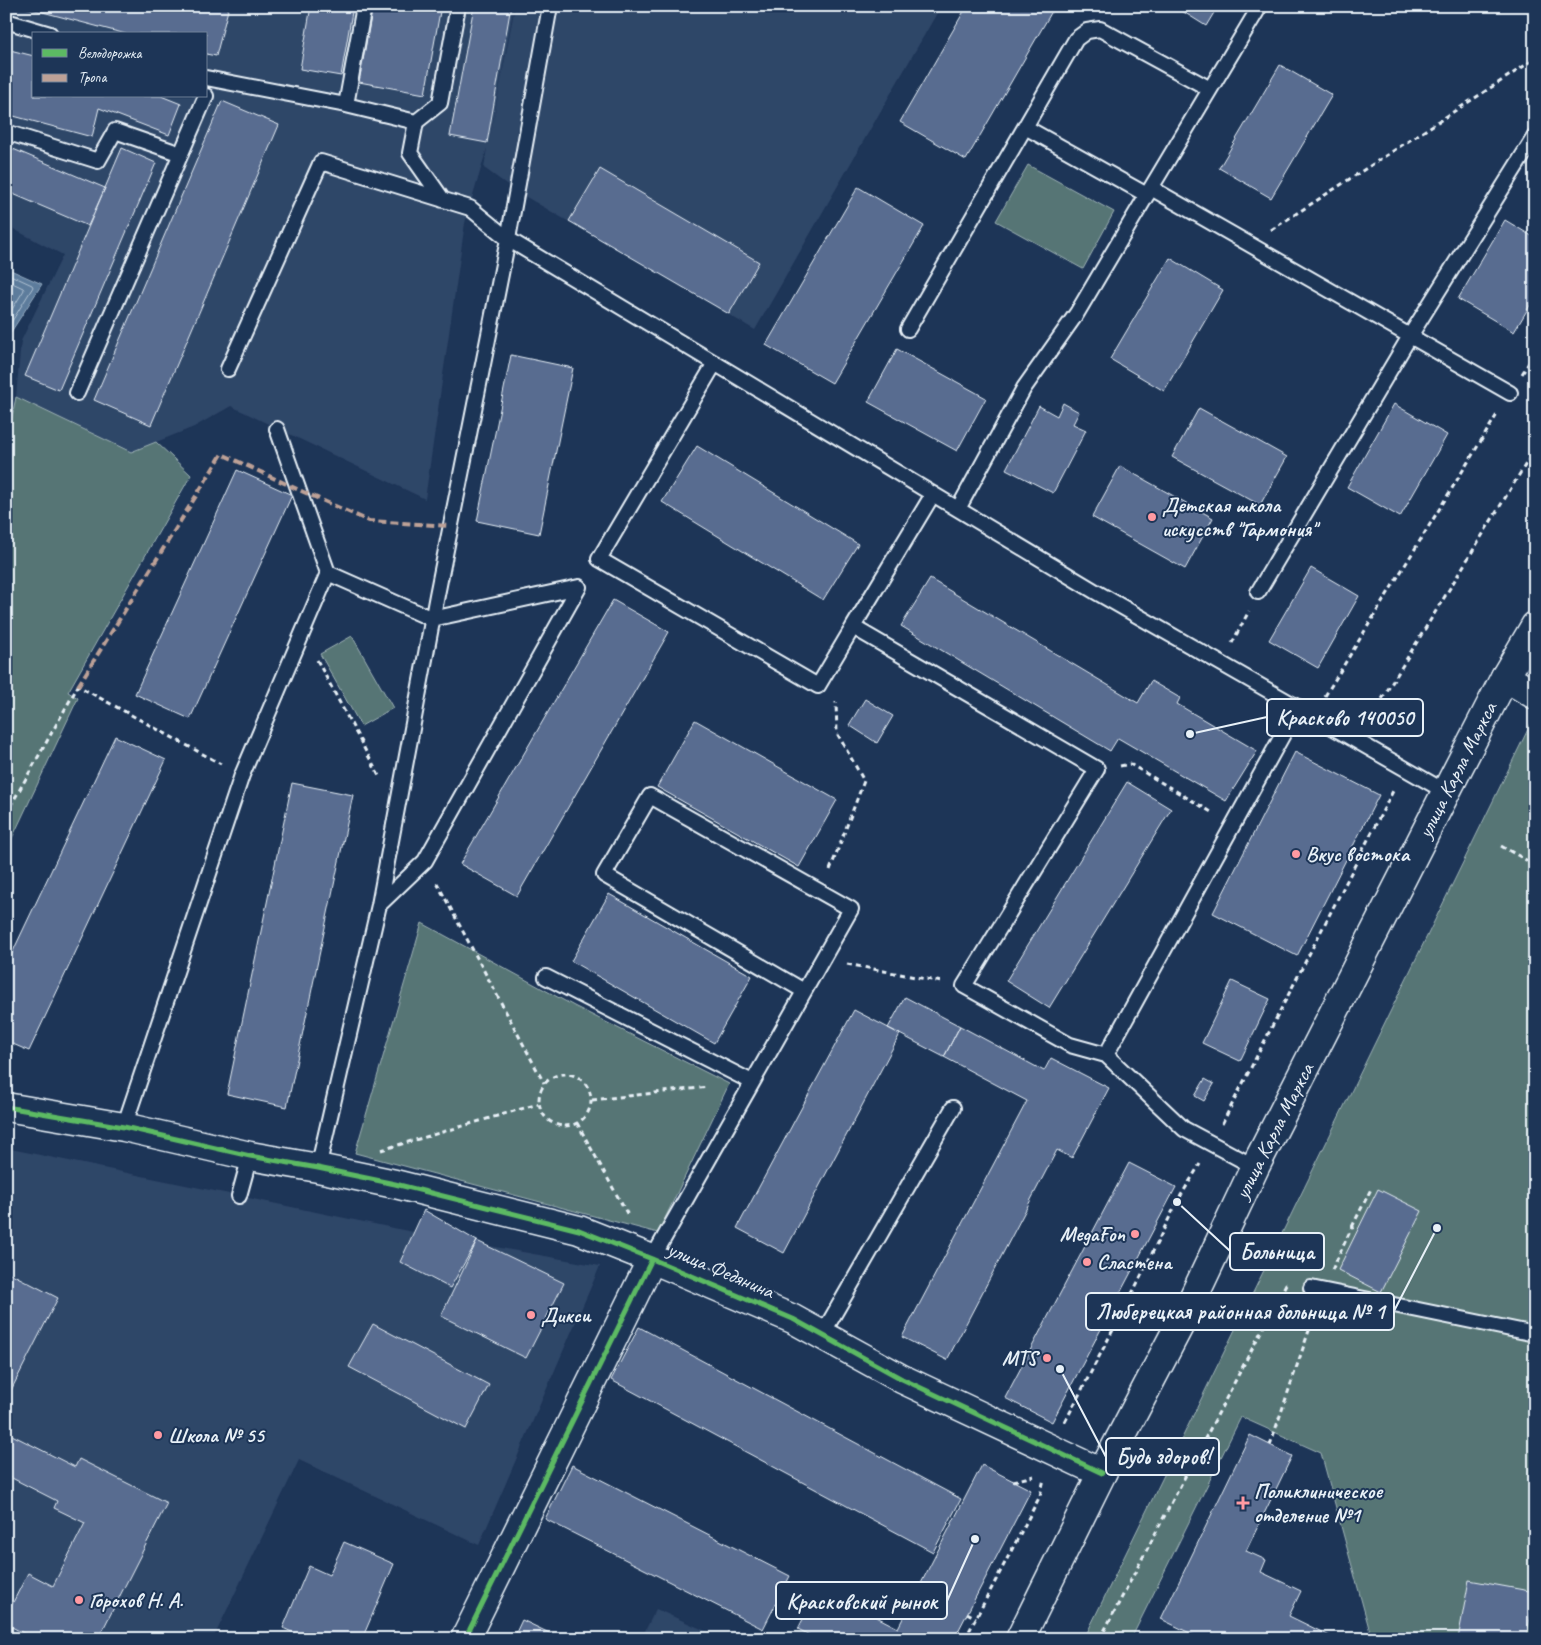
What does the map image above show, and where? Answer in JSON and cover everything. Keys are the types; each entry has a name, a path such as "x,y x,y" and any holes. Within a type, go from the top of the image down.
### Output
{"street":[{"name":"улица Карла Маркса","path":"1020,1639 1102,1473 1189,1307 1255,1167 1505,677 1535,626"},
{"path":"1505,677 1535,695"},
{"path":"6,1107 124,1127 250,1156 395,1184 579,1230 652,1259"},
{"name":"улица Федянина","path":"465,1639 652,1259 793,1319 1048,1461 1102,1473"}],"lane":[{"path":"346,105 364,6"},
{"path":"443,200 410,153 416,122 440,103 458,6"},
{"path":"318,1168 379,905 432,619 508,239 550,6"},
{"path":"958,509 1024,388 1077,313 1260,6"},
{"path":"6,21 43,32"},
{"path":"908,329 1076,39 1087,30 1100,29 1210,90"},
{"path":"210,79 346,105 416,122"},
{"path":"77,392 205,98"},
{"path":"1025,127 1250,244 1510,393"},
{"path":"6,132 98,161 115,131 181,154"},
{"path":"1258,592 1410,336 1535,136"},
{"path":"228,369 321,162 470,208 508,239 1096,592 1446,792"},
{"path":"715,363 600,559 818,686 933,494"},
{"path":"124,1127 242,775 328,573 278,429"},
{"path":"328,573 432,619 579,587 425,861 379,905"},
{"path":"853,627 1097,769 964,986 1070,1044 1106,1055 1184,1130 1255,1167"},
{"path":"1106,1055 1298,707"},
{"path":"804,991 604,875 650,796 822,892"},
{"name":"улица Федянина","path":"652,1259 851,909 822,892"},
{"path":"546,977 752,1082"},
{"path":"822,1335 954,1108"},
{"path":"239,1196 250,1156"},
{"path":"1316,1290 1535,1334"}],"path":[{"path":"1250,244 1535,59"},
{"path":"1313,716 1535,353"},
{"path":"1356,741 1535,449"},
{"path":"1222,664 1258,592"},
{"path":"6,814 78,686 242,775"},
{"path":"822,892 864,781 837,733 836,701"},
{"path":"1097,769 1130,764 1233,825"},
{"path":"965,1639 1040,1496 1048,1461 1140,1280 1177,1202 1212,1144 1404,768"},
{"path":"1501,846 1535,865"},
{"path":"822,959 964,986"},
{"path":"563,1072 574,1074 583,1080 590,1089 592,1100 584,1118 577,1124 568,1126 558,1126 550,1122 542,1114 538,1104 539,1092 544,1082 552,1076 563,1072"},
{"path":"592,1100 752,1082"},
{"path":"375,1151 538,1104"},
{"path":"577,1124 652,1259"},
{"path":"1270,1445 1316,1290 1352,1227 1372,1187"},
{"path":"1352,1227 1358,1230"},
{"path":"1100,1639 1286,1284"},
{"path":"1013,1481 1048,1461"},
{"path":"967,1613 976,1618"}],"shaded area":[{"path":"6,6 514,6 491,133 515,6 941,6 755,330 516,191 484,168 487,148 465,223 425,499 231,406 194,427 131,452 16,397 21,341 63,255 6,225"},
{"name":"Школа № 55","path":"6,1148 408,1231 600,1266 479,1545 299,1460 213,1639 6,1639"},
{"path":"656,1609 724,1639 641,1639"}],"green space":[{"path":"1028,165 1114,212 1083,269 996,221"},
{"path":"16,397 131,452 156,442 191,475 68,692 78,698 6,851 6,445"},
{"path":"352,636 393,708 361,726 320,654"},
{"path":"1535,715 1535,1639 1372,1639 1321,1453 1241,1417 1131,1639 1084,1639"},
{"path":"422,923 574,1006 729,1084 658,1233 355,1153"}],"water":[{"path":"6,268 42,284 9,335 6,366"}],"building":[{"path":"20,6 229,6 216,56 208,54 208,32 118,32"},
{"path":"311,6 353,6 341,76 300,69"},
{"path":"373,6 441,6 425,94 359,82"},
{"path":"474,6 511,6 487,143 450,136"},
{"path":"967,6 1055,6 966,160 900,122"},
{"path":"1174,6 1218,6 1206,26"},
{"path":"6,49 32,56 32,98 166,98 181,104 169,135 99,108 92,137 6,114"},
{"path":"1280,65 1332,95 1271,198 1219,168"},
{"path":"222,101 279,125 151,425 94,400"},
{"path":"6,146 105,188 88,226 6,191"},
{"path":"122,148 156,163 59,390 25,376"},
{"path":"600,169 759,262 729,314 569,221"},
{"path":"858,187 924,226 832,383 766,345"},
{"path":"1505,220 1535,238 1535,297 1514,332 1458,299"},
{"path":"1170,258 1223,290 1164,391 1110,359"},
{"path":"897,349 986,398 957,451 868,402"},
{"path":"511,355 573,368 539,534 477,521"},
{"path":"1063,403 1079,412 1073,424 1086,430 1053,493 1006,469 1039,406 1057,416"},
{"path":"1394,404 1447,435 1400,517 1347,487"},
{"path":"1199,408 1287,457 1260,505 1172,457"},
{"path":"697,446 858,544 823,600 662,502"},
{"name":"Детская школа искусств \"Гармония\"","path":"1120,466 1213,518 1185,569 1092,517"},
{"path":"237,470 292,495 190,719 135,694"},
{"path":"1311,568 1359,596 1318,668 1269,640"},
{"path":"930,579 1138,703 1151,681 1180,698 1177,704 1257,751 1226,801 1118,738 1110,751 901,626"},
{"path":"613,600 669,632 517,896 460,864"},
{"path":"865,699 893,716 877,743 849,725"},
{"path":"695,720 837,800 799,867 657,787"},
{"path":"115,736 166,760 29,1051 6,1041 6,966"},
{"name":"Вкус востока","path":"1295,752 1379,795 1297,956 1213,913"},
{"path":"1127,782 1171,809 1049,1008 1006,981"},
{"path":"292,783 353,795 287,1107 227,1094"},
{"path":"609,894 752,976 714,1043 571,961"},
{"path":"1232,981 1270,999 1240,1061 1202,1043"},
{"path":"905,997 960,1026 944,1057 888,1028"},
{"path":"854,1010 900,1034 784,1253 737,1228"},
{"path":"960,1026 1044,1071 1051,1058 1109,1088 1072,1158 1057,1150 947,1360 902,1337 1027,1101 944,1057"},
{"path":"1205,1079 1214,1084 1204,1101 1195,1096"},
{"path":"1129,1163 1176,1187 1052,1422 1005,1398"},
{"path":"1378,1189 1422,1211 1381,1292 1338,1270"},
{"path":"424,1210 477,1241 450,1288 400,1262"},
{"path":"477,1241 564,1283 526,1358 441,1316"},
{"path":"6,1271 58,1298 6,1400"},
{"path":"373,1324 489,1385 466,1429 349,1367"},
{"path":"639,1327 961,1499 933,1552 611,1380"},
{"path":"6,1432 75,1467 79,1459 167,1503 98,1639 35,1639 6,1624 6,1616 28,1573 53,1586 85,1523 54,1508 57,1501 6,1475"},
{"name":"Поликлиническое отделение №1","path":"1250,1435 1292,1456 1246,1551 1266,1560 1261,1572 1301,1591 1289,1616 1336,1639 1202,1639 1161,1619"},
{"path":"572,1465 790,1576 763,1629 545,1519"},
{"path":"982,1465 1031,1490 954,1639 817,1639 798,1629 819,1587 898,1628"},
{"path":"344,1542 394,1564 362,1639 307,1639 283,1628 309,1566 329,1575"},
{"path":"1469,1580 1535,1592 1526,1639 1458,1639"},
{"path":"522,1620 562,1639 513,1639"}],"marked path":[{"path":"78,686 222,454 369,521 450,526"}],"cycle path":[{"path":"6,1107 124,1127 250,1156 395,1184 579,1230 793,1319 902,1379 1102,1473"},
{"path":"465,1639 652,1259"}],"place":[{"name":"Детская школа искусств \"Гармония\"","path":"1152,517"},
{"name":"Красково 140050","path":"1190,734"},
{"name":"Вкус востока","path":"1296,854"},
{"name":"Больница","path":"1177,1202"},
{"name":"Люберецкая районная больница № 1","path":"1437,1228"},
{"name":"MegaFon","path":"1135,1234"},
{"name":"Сластена","path":"1087,1262"},
{"name":"Дикси","path":"531,1315"},
{"name":"MTS","path":"1047,1358"},
{"name":"Будь здоров!","path":"1060,1369"},
{"name":"Школа № 55","path":"158,1435"},
{"name":"Поликлиническое отделение №1","path":"1243,1503"},
{"name":"Красковский рынок","path":"975,1539"},
{"name":"Горохов Н. А.","path":"79,1600"}]}
